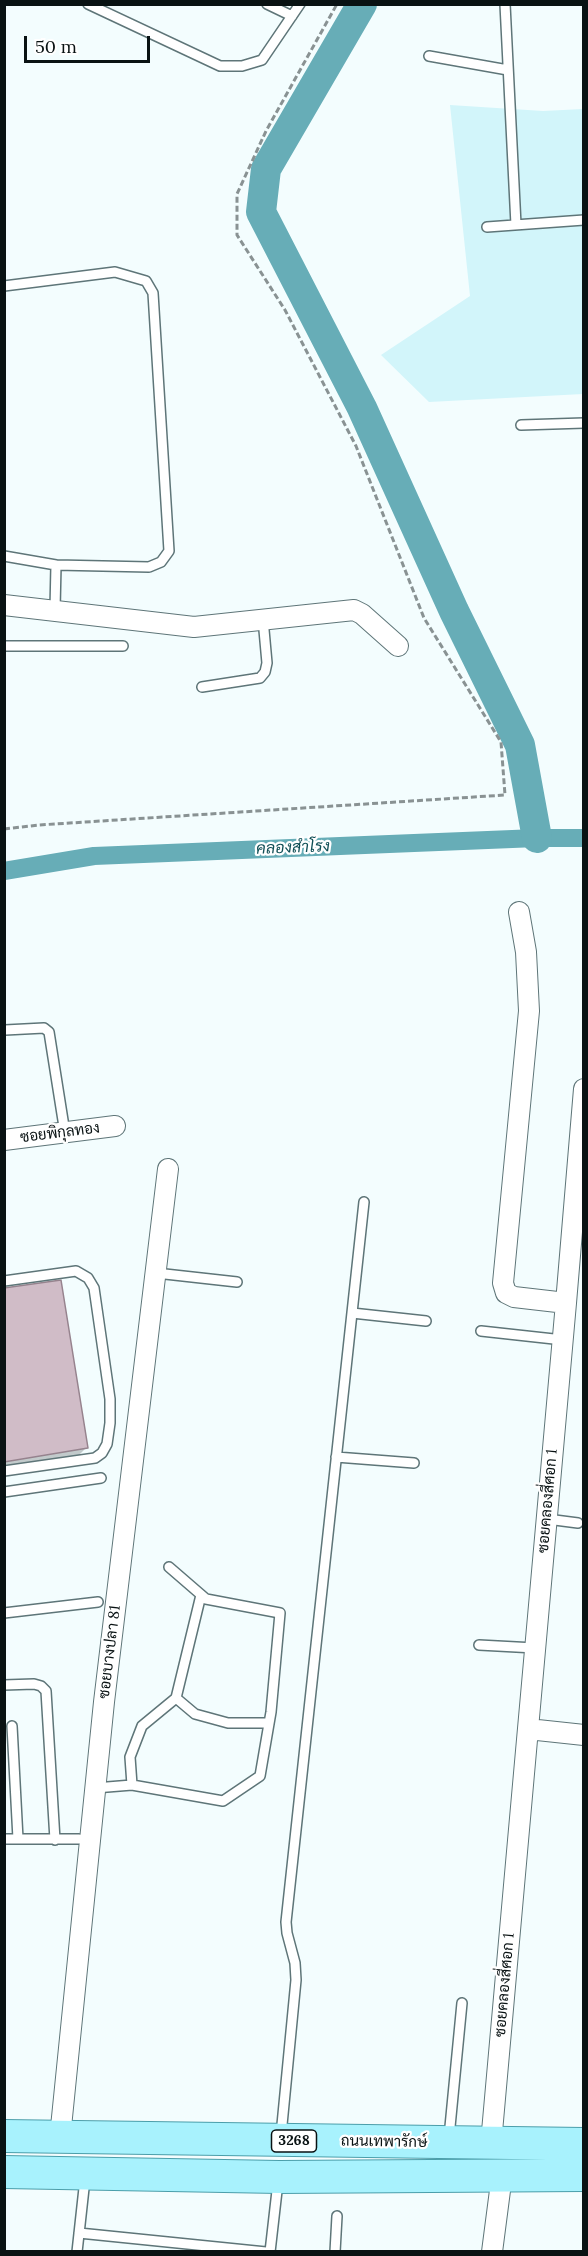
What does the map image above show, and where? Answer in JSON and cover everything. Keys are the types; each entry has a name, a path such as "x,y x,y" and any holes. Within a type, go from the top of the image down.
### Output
{"main road":[{"name":"ถนนเทพารักษ์","path":"4,2136 584,2144"},
{"path":"4,2172 279,2177 584,2175"}],"street":[{"path":"4,605 55,609 194,627 354,610 362,614 398,646"},
{"path":"519,912 527,960 528,1011 503,1283 506,1293 514,1297 566,1303"},
{"name":"ซอยคลองสี่ศอก 1","path":"491,2143 580,1169 584,1089"},
{"name":"ซอยพิกุลทอง","path":"4,1140 115,1126"},
{"name":"ซอยบางปลา 81","path":"60,2137 95,1788 168,1169"},
{"path":"528,1729 584,1735"},
{"path":"492,2252 501,2175"}],"lane":[{"path":"88,4 220,66 242,66 262,60 300,4"},
{"path":"267,4 292,16"},
{"path":"505,4 516,225"},
{"path":"429,56 508,70"},
{"path":"487,227 584,220"},
{"path":"4,286 114,272 146,281 153,294 169,551 161,562 149,567 56,565 4,556"},
{"path":"521,425 584,423"},
{"path":"55,609 56,565"},
{"path":"202,687 260,678 265,672 267,663 263,619"},
{"path":"4,646 123,646"},
{"path":"5,1029 44,1028 49,1032 65,1132"},
{"path":"281,2141 296,1980 295,1963 286,1922 364,1202"},
{"path":"4,1281 76,1271 88,1278 94,1288 110,1399 110,1423 107,1444 102,1453 95,1458 4,1471"},
{"path":"156,1273 237,1282"},
{"path":"352,1313 426,1321"},
{"path":"480,1331 563,1340"},
{"path":"336,1457 414,1463"},
{"path":"4,1492 101,1478"},
{"path":"547,1519 578,1523"},
{"path":"95,1788 132,1785 223,1801 260,1776 269,1723 280,1613 206,1599 169,1567"},
{"path":"132,1785 130,1757 142,1726 176,1698 201,1595"},
{"path":"4,1613 98,1602"},
{"path":"479,1644 535,1648"},
{"path":"4,1685 34,1684 46,1691 55,1840"},
{"path":"176,1698 195,1714 228,1723 269,1723"},
{"path":"12,1726 18,1839"},
{"path":"4,1839 79,1839"},
{"path":"448,2142 462,2003"},
{"path":"77,2252 86,2173"},
{"path":"79,2233 268,2252 279,2177"},
{"path":"335,2252 337,2216"}],"path":[{"path":"4,829 505,795 501,742 424,618 356,446 285,310 237,235 237,194 266,131 337,4"}],"shaded area":[{"path":"450,105 543,111 583,109 583,394 429,402 381,355 470,296"}],"building":[{"path":"61,1280 88,1448 4,1462 4,1288"}],"waterway":[{"path":"362,4 266,169 261,212 362,408 454,611 520,745 537,838"},
{"name":"คลองสำโรง","path":"4,871 94,856 584,838"}]}
